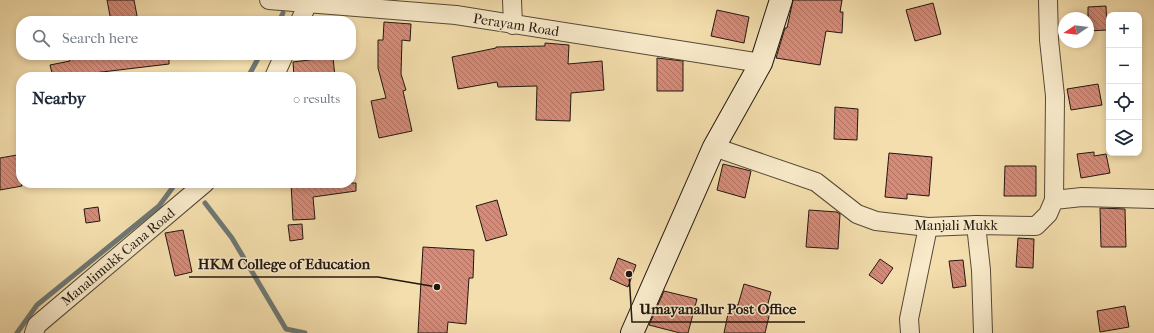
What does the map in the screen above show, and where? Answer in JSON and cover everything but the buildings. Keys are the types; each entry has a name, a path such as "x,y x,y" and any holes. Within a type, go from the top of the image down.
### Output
{"street":[{"name":"Perayam Road","path":"269,0 309,2 456,16 760,63"},
{"path":"512,0 513,25"},
{"path":"632,333 714,147 760,63 781,0"},
{"path":"1048,0 1049,40 1055,96 1054,200 1082,197 1154,199"},
{"path":"302,16 309,2"},
{"path":"276,72 282,60"},
{"name":"Manjali Mukk","path":"714,147 816,182 857,214 876,221 928,227 976,224 1036,226 1048,214 1054,200"},
{"name":"Manalimukk Cana Road","path":"34,333 37,325 199,188"},
{"path":"976,224 981,270 983,333"},
{"path":"910,333 909,319 928,227"}],"waterway":[{"path":"251,72 257,60"},
{"path":"17,333 37,305 159,206 172,188"},
{"path":"205,203 232,238 286,329 305,333"}],"place":[{"name":"Umayanallur Post Office","path":"629,274"},
{"name":"HKM College of Education","path":"437,287"}]}
